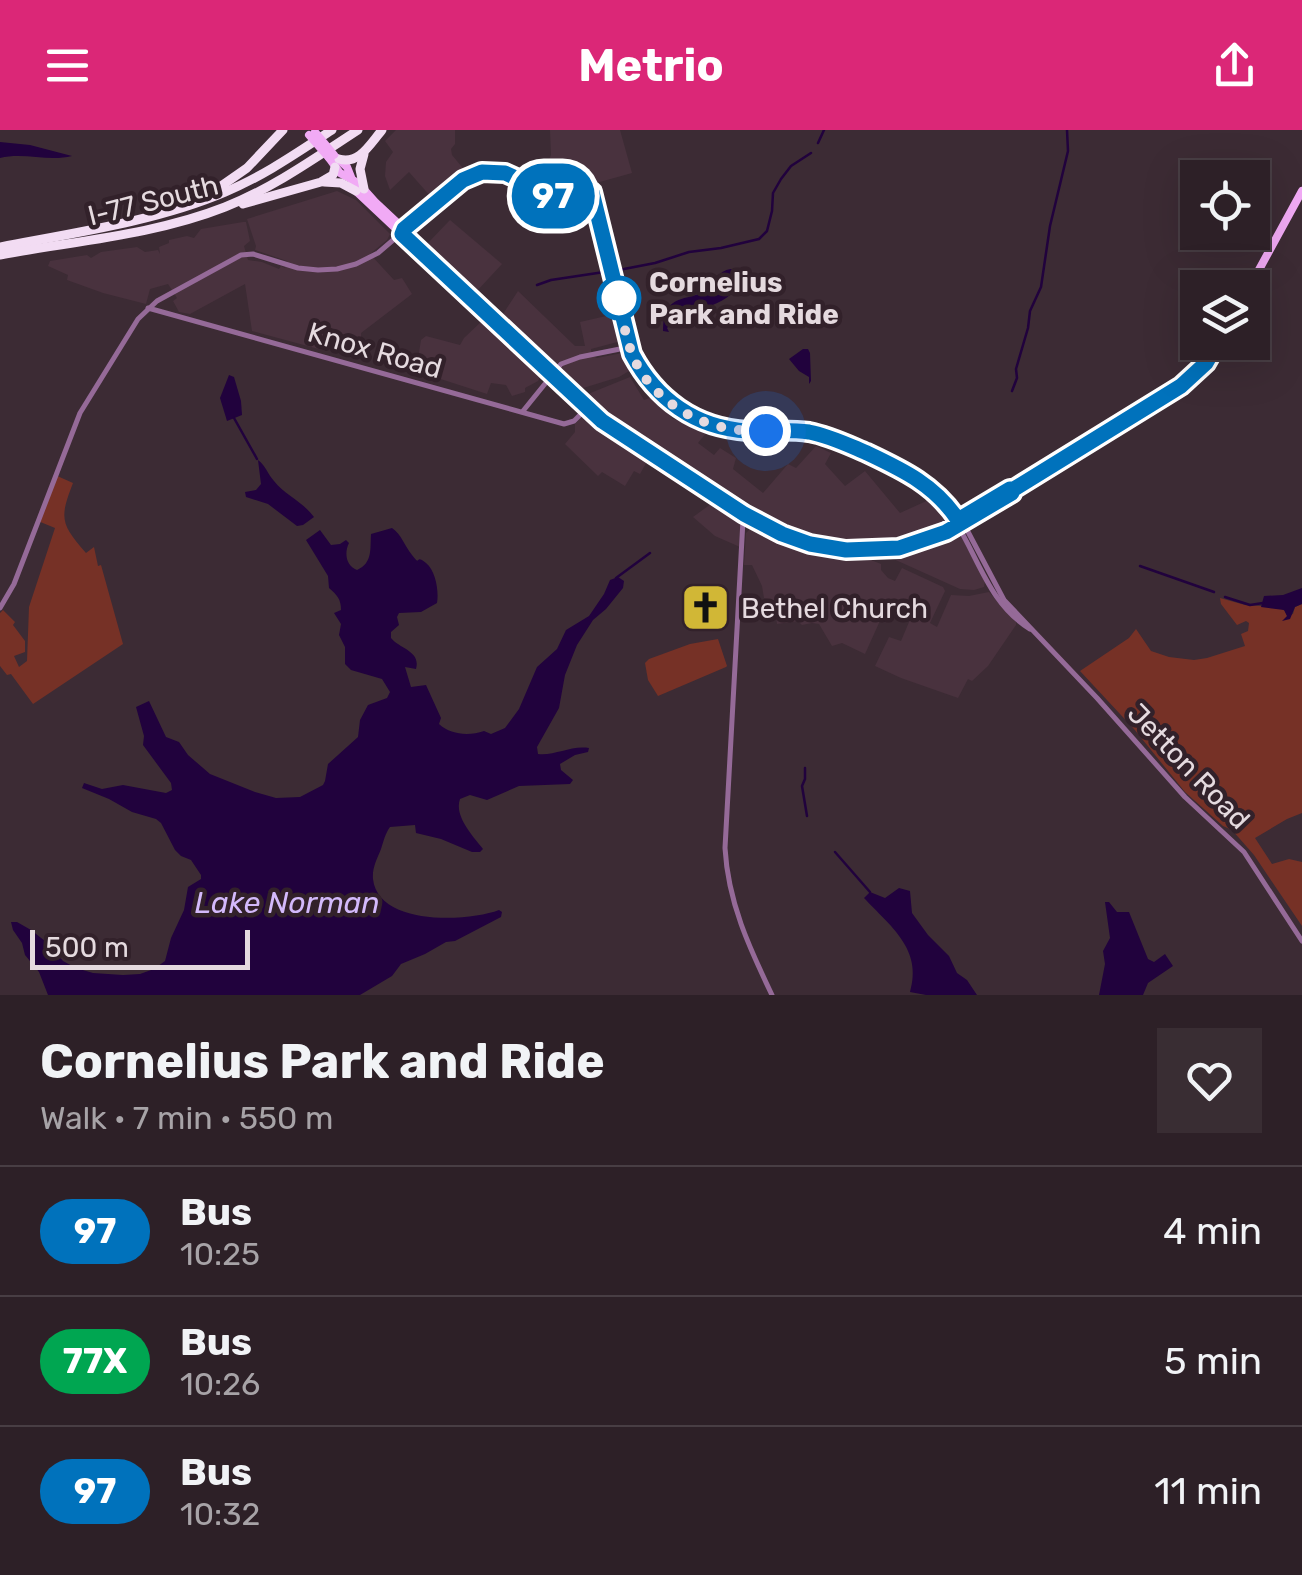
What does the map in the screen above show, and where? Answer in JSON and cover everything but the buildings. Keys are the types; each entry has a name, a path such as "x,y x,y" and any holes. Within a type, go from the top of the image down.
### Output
{"highway":[{"path":"100,227 180,208 246,183 336,130"},
{"path":"0,247 158,217 218,199 275,171 336,130"},
{"path":"64,244 170,221 221,204 269,182 354,130"},
{"name":"I-77 South","path":"0,255 202,216 271,185 354,130"},
{"path":"202,216 321,182 333,176 334,160 352,161 382,130"},
{"path":"180,208 234,178 281,131"},
{"path":"321,182 360,190 360,166 367,148"}],"main road":[{"path":"308,131 342,174 512,330 587,408 654,456 746,512 799,536 832,544 908,540 960,523"},
{"path":"1259,270 1302,190"},
{"path":"405,232 484,311 606,418 761,524 817,546 856,551 889,549 928,539 1181,386 1208,360"},
{"path":"455,283 480,300"},
{"path":"484,311 488,310 512,330"},
{"path":"602,421 629,437 632,435"},
{"path":"654,456 684,469"},
{"path":"817,546 852,545"}],"street":[{"path":"405,232 471,174 496,171 558,197 593,194"},
{"path":"0,608 14,584 80,412 148,308 241,255 254,254 298,268 346,267 373,256 478,177 501,177 557,201 593,194"},
{"path":"520,180 528,178"},
{"name":"Jetton Road","path":"593,194 630,348 654,387 688,414 723,428 799,431 840,441 916,477 945,502 960,523 997,600 1033,630 1185,797 1244,852 1302,942"},
{"name":"Knox Road","path":"148,308 567,424 587,408"},
{"path":"522,412 565,364 580,356 630,348"},
{"path":"746,512 726,806 726,858 740,925 772,995"},
{"path":"742,537 749,527 761,524"}],"shaded area":[{"path":"396,130 455,130 452,155 466,172 432,198 409,172 390,190 386,162 393,152 385,141"},
{"path":"550,130 620,130 632,173 571,190 539,182 551,155"},
{"path":"337,191 356,200 390,234 370,254 394,280 402,278 412,294 361,333 361,342 326,351 252,331 245,284 190,314 179,312 173,301 177,298 168,284 150,289 146,304 67,280 68,275 48,266 50,261 87,255 91,258 101,252 137,247 145,252 158,250 160,254 159,247 169,240 194,238 201,229 246,222 250,241 244,246 248,260 285,268 287,261 255,250 247,219"},
{"path":"450,220 502,264 476,292 427,244"},
{"path":"518,291 575,346 585,346 580,322 615,314 621,341 591,349 592,356 627,352 634,368 580,389 503,314"},
{"path":"484,319 489,319 543,372 525,392 512,396 506,385 491,383 487,394 416,371 421,340 426,336 460,345"},
{"path":"630,377 644,400 655,396 673,419 685,417 706,427 707,432 698,443 714,455 720,448 736,458 733,469 763,493 788,464 796,468 816,446 831,453 825,464 845,486 865,471 900,513 933,498 950,520 908,536 879,541 835,538 788,528 613,419 589,398 588,394"},
{"path":"584,415 591,415 650,456 640,474 634,471 625,486 602,472 598,476 565,444"},
{"path":"55,475 73,483 64,513 67,528 86,553 94,547 123,644 33,704 11,674 7,675 0,666 0,613 3,610 15,622 13,625 25,641 25,652 14,656 19,667 27,661 29,607 55,528 38,521"},
{"path":"715,501 737,514 740,547 715,536 693,517"},
{"path":"757,526 821,551 861,556 881,564 881,570 895,581 902,568 943,587 945,591 930,623 937,627 951,595 989,592 1016,625 988,666 972,681 968,679 958,698 901,678 875,666 889,637 901,641 912,615 888,603 865,654 842,643 832,646 819,624 777,624 774,601 764,598 752,565 744,565 746,533"},
{"path":"953,533 963,538 985,581 984,587 960,589 889,557 890,551 924,545"},
{"path":"1220,598 1245,605 1278,607 1287,616 1302,604 1302,813 1255,838 1272,864 1289,859 1302,862 1302,926 1254,855 1232,830 1185,792 1080,671 1136,629 1151,651 1169,657 1194,660 1245,646 1241,634 1248,631 1249,623 1237,625"},
{"path":"718,639 726,667 658,696 648,680 645,663 649,659"}],"water":[{"path":"0,142 30,145 72,156 0,158"},
{"path":"731,269 742,280 735,290 717,303 676,321 667,328 669,332 663,331 672,303 707,290 720,274"},
{"path":"803,349 810,353 809,384 809,377 789,359"},
{"path":"229,375 234,377 242,415 227,421 220,398"},
{"path":"258,460 278,486 314,517 297,526 268,504 246,497 245,492 256,490 261,484"},
{"name":"Lake Norman","path":"392,528 415,559 422,560 432,571 438,598 437,603 421,612 399,613 399,625 391,632 391,638 415,658 416,669 405,667 411,687 426,685 441,718 439,724 455,732 491,734 505,728 519,709 537,667 557,649 566,630 589,616 610,580 618,577 624,581 623,588 593,620 577,645 565,675 559,708 537,747 538,754 589,748 588,752 560,764 561,770 573,780 570,784 519,786 487,800 470,795 460,799 462,819 483,849 480,852 416,833 415,825 390,827 374,867 373,879 379,894 407,913 447,918 499,910 501,917 401,964 392,976 360,995 48,995 11,922 31,930 63,961 76,968 93,973 140,974 165,961 184,910 188,887 201,879 191,860 175,850 156,819 82,788 84,783 102,789 123,785 166,793 172,790 143,745 136,707 149,701 166,737 179,742 210,774 276,798 300,797 323,785 328,764 358,737 360,720 368,705 387,698 390,692 382,679 351,670 345,664 345,647 339,635 341,624 334,613 341,610 340,603 306,540 320,530 331,545 346,540 347,559 357,570 368,559 371,534"},
{"path":"1302,588 1302,604 1295,607 1290,619 1282,621 1287,616 1284,610 1261,607 1264,596"},
{"path":"899,888 910,891 912,913 977,995 910,992 913,977 908,951 902,939 864,898 870,892 885,898"},
{"path":"1105,902 1117,912 1129,912 1148,959 1154,962 1165,954 1173,966 1148,983 1143,995 1099,995 1105,964 1103,951 1110,938"}],"waterway":[{"path":"818,143 824,130"},
{"path":"1012,391 1030,311 1041,287 1050,226 1068,151 1067,130"},
{"path":"537,285 759,239 767,231 773,193 781,179 791,166 811,153"},
{"path":"234,418 257,459"},
{"path":"616,578 650,553"},
{"path":"1140,566 1214,592"},
{"path":"1225,597 1250,605 1263,603"},
{"path":"805,768 802,786 807,816"},
{"path":"835,852 870,892"}],"bus line":[{"name":"97","path":"1012,493 946,532 899,548 828,548 771,530 602,421 402,234 404,229 471,174 505,173 558,197 592,192 632,354 644,375 668,401 723,428 799,431 840,441 916,477 945,502 958,520 1173,392 1208,360"}],"place":[{"name":"Cornelius Park and Ride","path":"619,298"},
{"name":"Bethel Church","path":"706,608"}],"route":[{"path":"619,298 616,288 632,354 644,375 668,401 723,428 766,431"}]}
